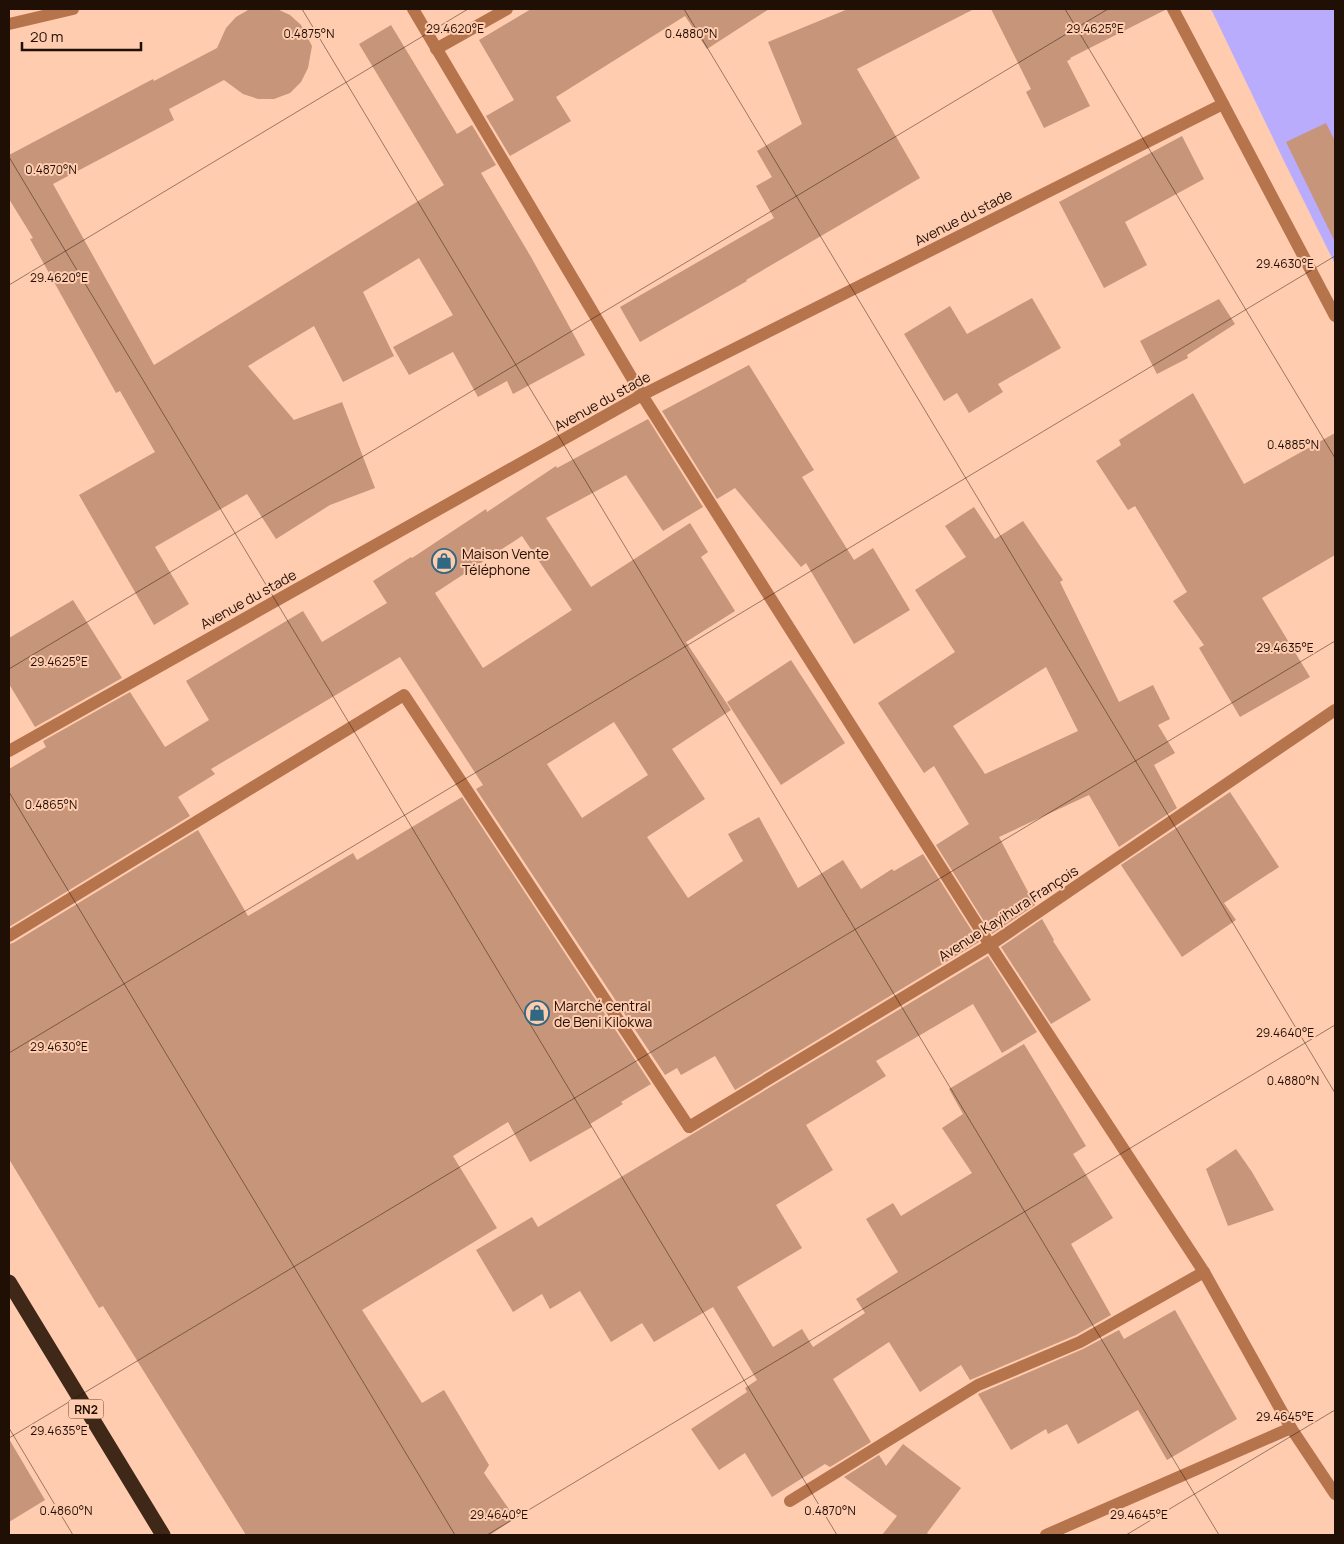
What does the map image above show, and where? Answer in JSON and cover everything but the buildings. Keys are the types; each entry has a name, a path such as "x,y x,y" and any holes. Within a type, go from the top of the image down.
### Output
{"highway":[{"name":"RN2","path":"9,1282 163,1535"}],"street":[{"path":"9,24 73,9"},
{"path":"413,9 642,395 990,945 1204,1272 1291,1428 1335,1494"},
{"path":"436,49 507,9"},
{"path":"1173,9 1335,316"},
{"name":"Avenue du stade","path":"9,751 642,395 1223,104"},
{"name":"Avenue Kayihura François","path":"9,936 404,695 689,1127 990,945 1335,710"},
{"path":"790,1501 978,1386 1080,1342 1204,1272"},
{"path":"1046,1535 1291,1428"}],"shaded area":[{"path":"1211,9 1335,9 1335,264 1284,161"}],"place":[{"name":"Maison Vente Téléphone","path":"444,561"},
{"name":"Marché central de Beni Kilokwa","path":"537,1013"}]}
